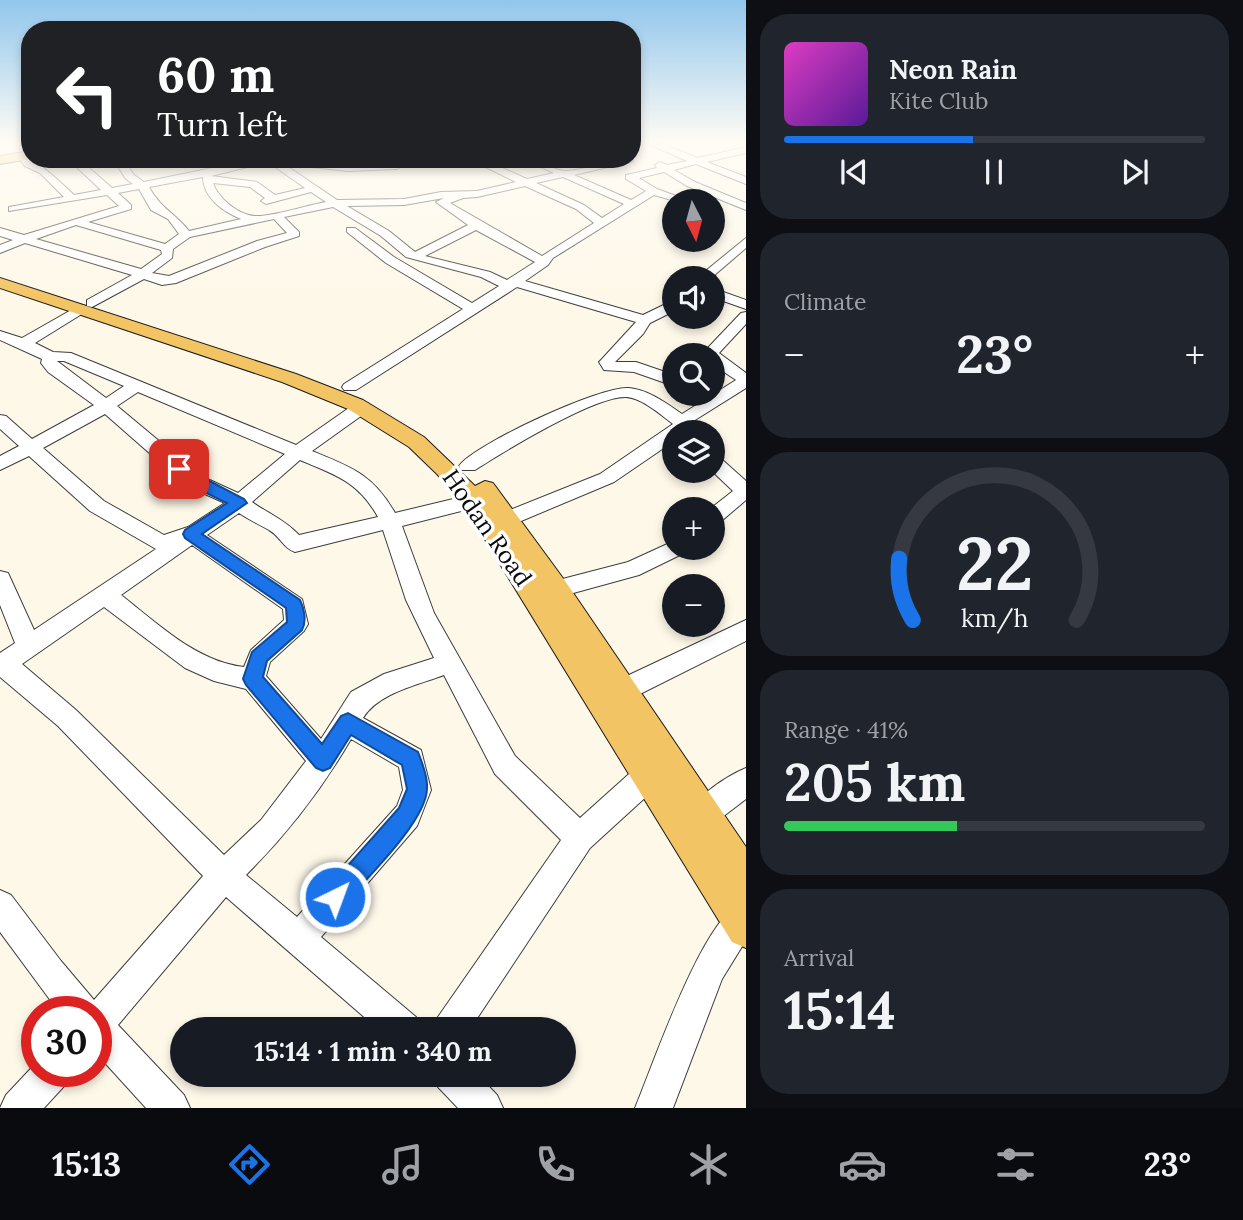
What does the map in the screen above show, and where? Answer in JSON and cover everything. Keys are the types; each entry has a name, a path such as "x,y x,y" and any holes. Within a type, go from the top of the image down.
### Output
{"main road":[{"name":"Hodan Road","path":"0,272 86,306 298,380 356,397 428,430 445,442 468,466 507,519 746,880"},
{"name":"Hodan Road","path":"0,283 86,306"},
{"name":"Hodan Road","path":"356,397 430,452 474,501 743,923"}],"street":[{"path":"68,195 71,198"},
{"path":"0,213 88,195"},
{"path":"0,249 21,239 127,207 112,195"},
{"path":"148,195 155,208 172,217 186,235"},
{"path":"214,195 239,214 254,219"},
{"path":"264,195 269,200 289,195"},
{"path":"324,195 365,224 385,233 408,253 437,264 492,277 506,285 515,282 644,320 662,312"},
{"path":"79,222 125,239 167,248 186,235 335,203 411,202 447,195"},
{"path":"473,195 441,202 476,225 544,262"},
{"path":"551,195 580,207 603,224"},
{"path":"611,195 632,204"},
{"path":"390,1017 225,876 68,718 2,665 239,503 298,453 356,397 472,309 544,262 549,255 647,195"},
{"path":"718,195 746,206"},
{"path":"4,198 13,209"},
{"path":"725,211 746,214"},
{"path":"0,232 162,281 295,234 276,215"},
{"path":"419,256 422,251 461,235 476,225"},
{"path":"351,230 390,260 472,309"},
{"path":"717,266 746,242"},
{"path":"24,343 143,274 168,255 167,248"},
{"path":"725,297 746,305"},
{"path":"746,316 711,353 746,381"},
{"path":"644,320 638,331 608,360 607,365 636,367 662,377"},
{"path":"0,335 24,343 50,357 66,356 355,476 368,486 392,523 417,601 505,765 580,838"},
{"path":"50,357 49,363 54,369 106,405 194,481 239,503 262,519 278,525 295,544 342,531 392,523 474,501"},
{"path":"725,384 746,381"},
{"path":"686,420 746,381"},
{"path":"0,464 135,386"},
{"path":"468,466 528,431 597,398 619,393 635,395 666,420"},
{"path":"0,420 86,497 121,522 163,543 191,534"},
{"path":"507,519 607,478 662,441"},
{"path":"725,472 745,491 725,507"},
{"path":"191,534 294,605 296,624 258,657 253,679"},
{"path":"555,589 626,572 662,558"},
{"path":"0,579 29,647"},
{"path":"104,595 200,664 240,679 253,679 323,761"},
{"path":"621,691 746,630"},
{"path":"112,1007 225,876 271,830 323,761 360,700 393,682 450,663"},
{"path":"299,938 407,816 417,789 411,759 348,723"},
{"path":"458,1017 580,838 649,775"},
{"path":"702,815 746,782"},
{"path":"0,906 69,996"},
{"path":"654,1108 709,969 743,923"},
{"path":"112,1043 171,1108"},
{"path":"19,1108 38,1087"},
{"path":"464,1087 484,1108"}],"route":[{"path":"179,469 199,484 239,503 191,534 294,605 296,624 258,657 253,679 323,761 348,723 411,759 417,789 407,816 335,897"}]}
